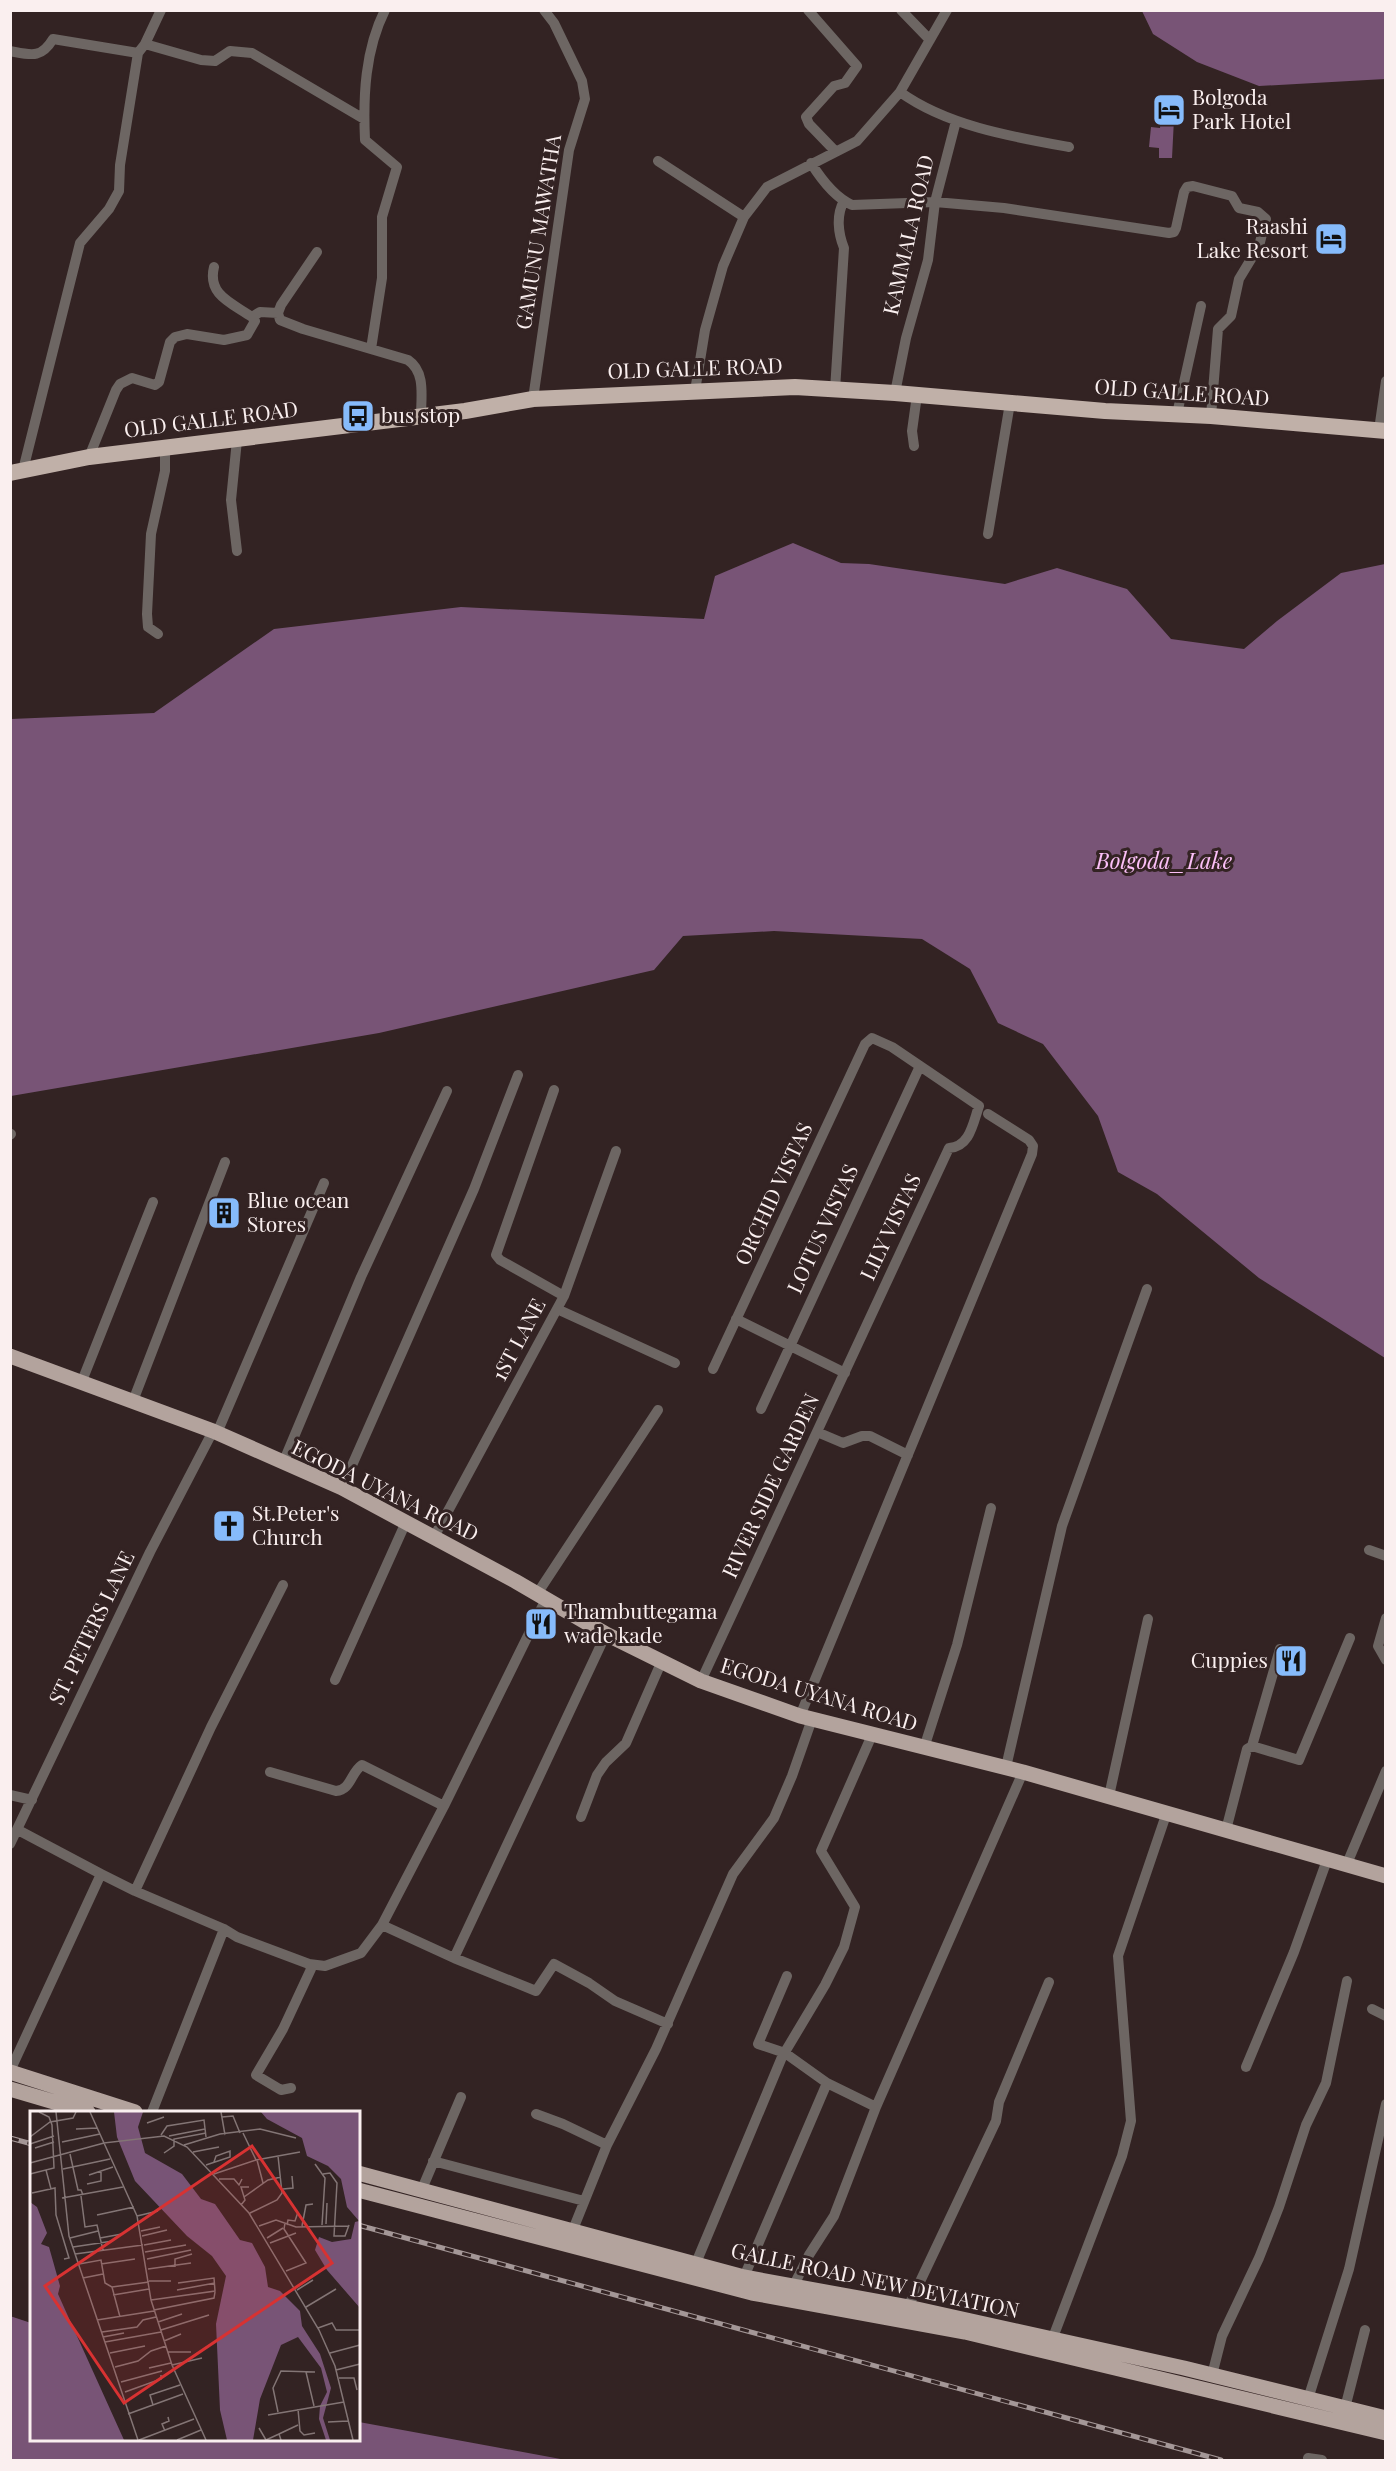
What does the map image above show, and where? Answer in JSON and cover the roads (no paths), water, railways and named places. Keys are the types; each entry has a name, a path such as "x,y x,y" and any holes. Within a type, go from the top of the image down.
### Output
{"highway":[{"name":"OLD GALLE ROAD","path":"17,471 89,457 421,416 533,399 795,387 1211,416 1382,431"}],"main road":[{"name":"EGODA UYANA ROAD","path":"10,1356 215,1432 342,1488 606,1634 701,1681 806,1717 872,1736 1006,1767 1167,1812 1346,1866 1386,1875"},
{"path":"10,2071 132,2111"},
{"path":"10,2089 85,2111"},
{"name":"GALLE ROAD NEW DEVIATION","path":"360,2173 422,2189 571,2237 660,2271 752,2293 965,2332 1386,2433"},
{"name":"GALLE ROAD NEW DEVIATION","path":"360,2190 696,2263 744,2277 908,2307 1212,2375 1386,2418"}],"street":[{"path":"17,471 80,243 109,209 119,192 120,165 142,48 161,10"},
{"name":"GAMUNU MAWATHA","path":"533,399 568,150 585,99 582,81 554,23 544,10"},
{"path":"807,10 845,50 856,66 845,83 834,86 806,117 809,124 836,152"},
{"path":"901,10 930,40"},
{"path":"695,391 705,330 723,266 744,217 767,187 857,141 900,92 947,10"},
{"path":"371,348 382,278 382,218 397,167 365,140 368,57 383,11"},
{"path":"10,51 32,56 46,50 53,39 142,48 215,61 230,51 252,53 364,120"},
{"path":"900,92 919,106 956,121 1034,141 1069,147"},
{"name":"KAMMALA ROAD","path":"895,393 906,338 928,261 935,202 956,121"},
{"path":"658,161 744,217"},
{"path":"811,163 822,180 844,201 852,205 935,202 1004,208 1174,232 1184,192 1187,187 1193,186 1232,196 1239,208 1264,215 1266,219 1259,246 1239,279 1231,316 1218,329 1211,416"},
{"path":"835,390 844,248 839,237 839,222 840,208 844,201"},
{"path":"317,252 285,298 278,313 280,320 408,360 416,367 421,383 421,416"},
{"path":"89,457 120,384 132,378 155,385 159,381 170,342 176,337 187,334 212,339 247,335 255,321 216,291 211,280 214,267"},
{"path":"1177,414 1201,306"},
{"path":"252,317 260,312 278,313"},
{"path":"1382,431 1386,381"},
{"path":"914,446 912,431 917,395"},
{"path":"988,534 1010,403"},
{"path":"237,440 231,500 237,551"},
{"path":"158,634 148,627 147,614 152,527 165,471 165,447"},
{"name":"ORCHID VISTAS","path":"713,1369 865,1044 872,1038 892,1047 920,1066"},
{"name":"LILY VISTAS","path":"845,1373 950,1148 959,1147 964,1143 979,1106 920,1066"},
{"name":"LOTUS VISTAS","path":"761,1409 920,1066"},
{"path":"342,1488 474,1189 518,1075"},
{"path":"554,1090 496,1255 500,1260 564,1296"},
{"path":"283,1463 361,1277 447,1091"},
{"path":"571,2237 607,2145 668,2024 733,1875 774,1818 792,1776 806,1717 908,1455 1032,1154 1033,1146 1029,1140 988,1114"},
{"name":"1ST LANE","path":"434,1537 564,1296 616,1151"},
{"path":"133,1401 225,1162"},
{"name":"ST. PETERS LANE","path":"10,1844 150,1552 215,1432 324,1183"},
{"path":"82,1381 153,1202"},
{"path":"1006,1767 1062,1526 1147,1288"},
{"path":"557,1309 675,1363"},
{"path":"736,1319 845,1373"},
{"name":"RIVER SIDE GARDEN","path":"701,1681 845,1373"},
{"path":"18,1830 135,1892 309,1964 325,1966 361,1953 382,1925 444,1806 541,1596 658,1410"},
{"path":"818,1432 843,1443 862,1436 870,1436 908,1455"},
{"path":"924,1748 957,1645 991,1508"},
{"path":"335,1680 406,1522"},
{"path":"1369,1550 1386,1557"},
{"path":"135,1892 211,1727 283,1585"},
{"path":"1386,1618 1378,1646 1386,1660"},
{"path":"1109,1796 1148,1619"},
{"path":"454,1958 606,1634"},
{"path":"1252,1746 1299,1760 1350,1638"},
{"path":"1226,1830 1247,1749 1252,1746 1280,1649"},
{"path":"581,1817 597,1775 606,1762 627,1743 662,1663"},
{"path":"696,2263 785,2053 844,1947 855,1907 821,1851 872,1736"},
{"path":"270,1772 341,1791 347,1786 358,1767 362,1765 444,1806"},
{"path":"1346,1866 1386,1771"},
{"path":"794,2287 809,2255 834,2216 876,2107 1023,1772"},
{"path":"10,1795 32,1800"},
{"path":"1052,2340 1122,2156 1131,2121 1118,1956 1167,1812"},
{"path":"1246,2067 1294,1952 1327,1860"},
{"path":"10,2071 101,1874"},
{"path":"382,1925 454,1958 536,1991 554,1964 589,1983 615,2001 668,2024"},
{"path":"152,2111 224,1929"},
{"path":"291,2088 281,2090 256,2075 299,1996 311,1970 309,1964"},
{"path":"787,1976 758,2044 785,2053 827,2083 876,2107"},
{"path":"1212,2375 1222,2336 1280,2207 1306,2125 1326,2083 1347,1981"},
{"path":"908,2307 996,2121 999,2102 1049,1982"},
{"path":"1372,2009 1386,2016"},
{"path":"744,2277 827,2083"},
{"path":"422,2189 461,2097"},
{"path":"1308,2399 1349,2269 1386,2103"},
{"path":"536,2114 607,2145"},
{"path":"433,2160 584,2201"},
{"path":"1345,2408 1365,2330"},
{"path":"1308,2458 1322,2460"}],"water":[{"path":"1142,11 1385,11 1385,79 1259,86 1197,62 1153,34"},
{"path":"1161,118 1174,119 1172,158 1159,158 1159,148 1149,147 1151,127 1160,128"},
{"name":"Bolgoda_Lake","path":"793,543 841,563 869,564 1005,584 1057,568 1127,589 1171,639 1244,649 1341,573 1385,564 1385,1358 1259,1278 1157,1194 1118,1172 1098,1116 1043,1044 998,1023 970,969 922,939 774,931 683,936 654,970 379,1033 11,1096 11,719 154,713 274,629 461,607 704,619 715,576"},
{"path":"10,2316 30,2323 30,2441 360,2441 360,2422 566,2460 11,2460"}],"railway":[{"path":"10,2138 30,2143"},
{"path":"360,2226 1221,2460"}],"place":[{"name":"Bolgoda Park Hotel","path":"1169,110"},
{"name":"Raashi Lake Resort","path":"1331,239"},
{"name":"bus stop","path":"358,416"},
{"name":"Blue ocean Stores","path":"224,1213"},
{"name":"St.Peter's Church","path":"229,1526"},
{"name":"Thambuttegama wade kade","path":"541,1624"},
{"name":"Cuppies","path":"1291,1661"}]}
